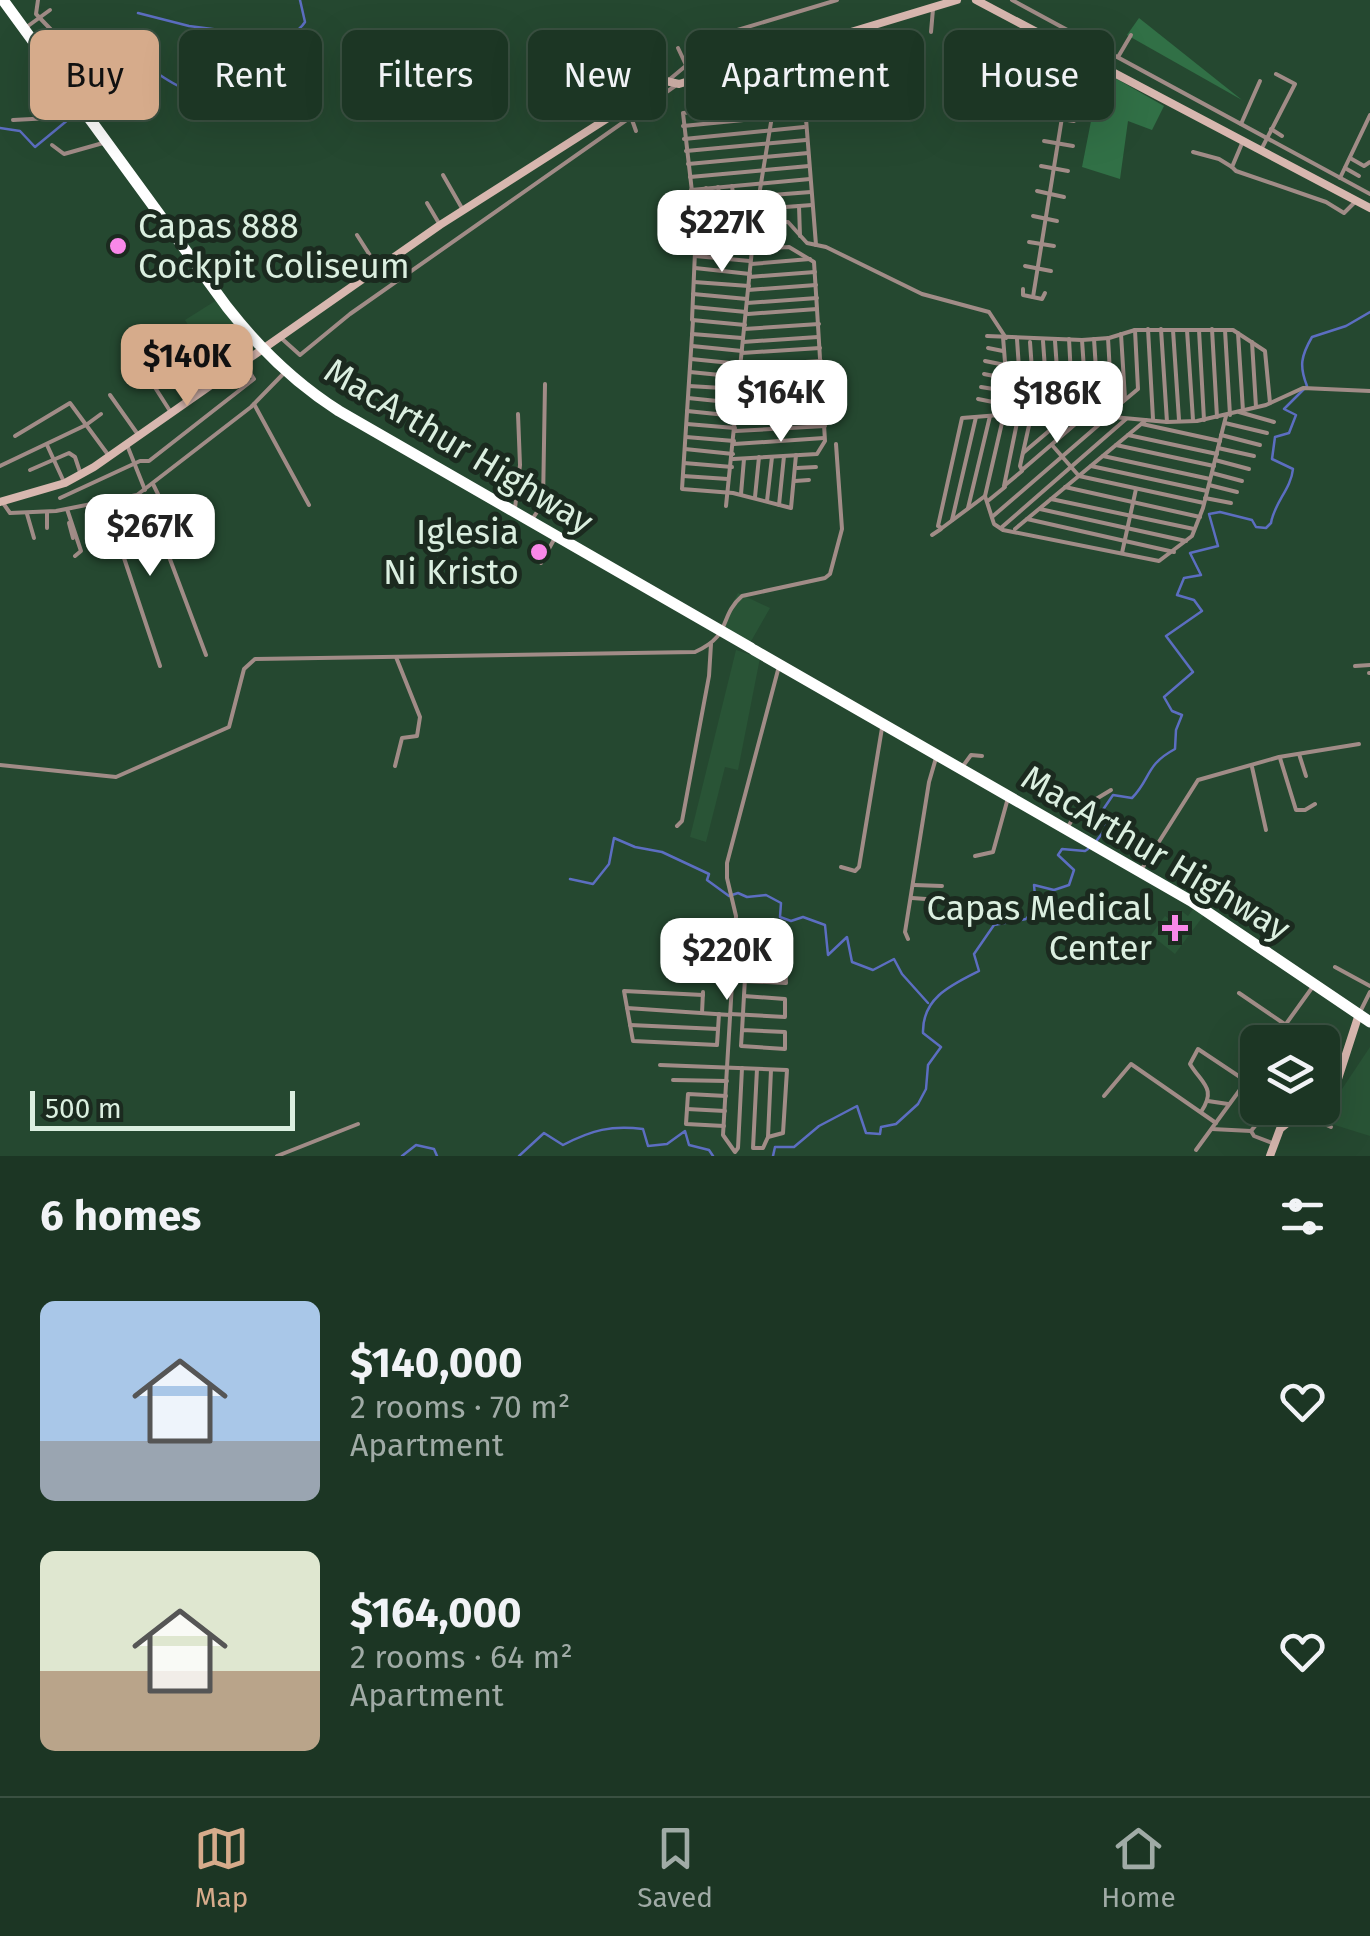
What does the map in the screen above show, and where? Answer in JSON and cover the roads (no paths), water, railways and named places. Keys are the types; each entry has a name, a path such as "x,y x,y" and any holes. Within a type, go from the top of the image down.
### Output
{"highway":[{"name":"MacArthur Highway","path":"3,0 30,37"},
{"name":"MacArthur Highway","path":"90,120 261,348 339,412 1205,910 1370,1022"},
{"path":"860,711 913,746 925,748"}],"street":[{"path":"38,0 39,18 51,30"},
{"path":"737,30 837,0"},
{"path":"666,93 679,84 957,0"},
{"path":"976,0 1032,30"},
{"path":"1012,0 1025,3 1069,30"},
{"path":"931,32 933,9"},
{"path":"24,29 50,10"},
{"path":"876,26 876,30"},
{"path":"1118,57 1130,35"},
{"path":"666,81 686,65 678,48"},
{"path":"1114,55 1370,194"},
{"path":"1114,73 1370,208"},
{"path":"1262,150 1294,84 1276,74"},
{"path":"1241,124 1260,80"},
{"path":"666,81 679,84"},
{"path":"1157,97 1165,82"},
{"path":"686,113 682,126 695,218 710,221 736,216 787,222"},
{"path":"1340,178 1370,115"},
{"path":"14,120 30,119"},
{"path":"286,371 254,404 135,495 27,513 8,512 1,502 81,476 440,225 603,120"},
{"path":"280,337 300,355 350,314 627,120"},
{"path":"632,120 636,131"},
{"path":"682,126 742,120"},
{"path":"726,506 755,220 772,120"},
{"path":"805,120 816,245"},
{"path":"1033,297 1063,120"},
{"path":"1068,120 1074,121"},
{"path":"600,122 606,134"},
{"path":"684,139 806,127"},
{"path":"1272,130 1282,136"},
{"path":"686,151 807,140"},
{"path":"1232,167 1243,140"},
{"path":"1044,141 1073,146"},
{"path":"52,145 64,154 107,142"},
{"path":"1193,152 1326,202 1344,213 1355,200"},
{"path":"688,164 808,153"},
{"path":"1350,158 1364,166 1370,162"},
{"path":"690,176 809,166"},
{"path":"1041,166 1068,171"},
{"path":"1344,168 1359,176"},
{"path":"443,174 463,210"},
{"path":"692,190 810,179"},
{"path":"732,186 736,216"},
{"path":"718,187 724,220"},
{"path":"706,188 710,221"},
{"path":"1036,191 1064,196"},
{"path":"759,196 812,192"},
{"path":"427,203 440,225"},
{"path":"757,209 812,205"},
{"path":"799,206 800,236"},
{"path":"786,207 787,222 804,242 922,294 989,312 1004,337 1008,406 986,498 1000,528 1154,562 1187,542 1200,516 1228,415 1225,329"},
{"path":"1033,216 1057,220"},
{"path":"754,234 695,229 682,489 741,494 792,507 796,455"},
{"path":"357,234 378,268"},
{"path":"685,450 744,458 817,454 825,438 814,262 789,247 695,242"},
{"path":"1029,242 1054,246"},
{"path":"695,256 751,262 810,259"},
{"path":"1025,266 1051,271"},
{"path":"695,268 750,275 815,272"},
{"path":"694,282 748,288 816,285"},
{"path":"1023,289 1022,295 1043,299 1045,293"},
{"path":"694,294 747,301 817,298"},
{"path":"692,308 746,313 818,310"},
{"path":"693,320 745,327 818,324"},
{"path":"1148,329 1154,421"},
{"path":"1161,329 1167,422"},
{"path":"1199,329 1204,420"},
{"path":"1212,329 1218,417"},
{"path":"987,336 1094,340 1135,330 1225,329 1252,341 1266,354 1270,403"},
{"path":"992,517 1138,389 1135,330"},
{"path":"1173,330 1179,422"},
{"path":"1187,330 1193,421"},
{"path":"1238,333 1241,412"},
{"path":"692,334 744,340 820,336"},
{"path":"1121,334 1125,399"},
{"path":"1108,338 1112,410"},
{"path":"1005,487 1020,413 1017,339"},
{"path":"1068,339 1072,413"},
{"path":"1022,470 1033,412 1030,340"},
{"path":"1042,340 1048,411"},
{"path":"1055,340 1060,411"},
{"path":"1082,340 1086,414"},
{"path":"1094,340 1105,416"},
{"path":"1252,341 1256,407"},
{"path":"692,346 742,352 820,348"},
{"path":"988,348 1004,352"},
{"path":"691,359 741,365 821,361"},
{"path":"60,498 149,461 254,380 243,361"},
{"path":"985,362 1005,365"},
{"path":"140,365 171,412"},
{"path":"149,378 168,367 190,398"},
{"path":"690,372 740,378 822,374"},
{"path":"984,374 1006,378"},
{"path":"194,376 202,390"},
{"path":"530,522 544,502 545,384"},
{"path":"689,386 739,391 823,386"},
{"path":"981,387 1007,391"},
{"path":"1013,531 1144,422 1193,421 1228,415 1303,388 1370,391"},
{"path":"110,396 139,436"},
{"path":"688,398 737,404 824,399"},
{"path":"978,399 1008,406"},
{"path":"15,436 70,404 110,457"},
{"path":"254,404 309,505"},
{"path":"688,410 736,417 824,413"},
{"path":"941,529 938,523 959,419 1060,411 1126,418 1260,445"},
{"path":"1241,412 1274,422"},
{"path":"1023,453 1072,413"},
{"path":"0,466 101,414"},
{"path":"514,512 520,465 518,414"},
{"path":"932,536 968,508 1005,487 1086,414"},
{"path":"968,508 990,416"},
{"path":"952,520 976,417"},
{"path":"1000,528 1126,418"},
{"path":"1224,423 1267,433"},
{"path":"686,424 735,430 825,426"},
{"path":"1128,434 1249,469"},
{"path":"686,437 734,443 825,438"},
{"path":"0,765 108,778 122,776 229,727 244,669 251,660 688,654 711,644 724,632 733,604 742,596 830,574 842,530 836,444"},
{"path":"47,445 65,483"},
{"path":"127,445 145,490"},
{"path":"1052,445 1079,476 1136,489 1208,488 1242,480"},
{"path":"1116,445 1216,457 1254,456"},
{"path":"30,470 65,454 73,455 81,476"},
{"path":"767,501 772,456"},
{"path":"779,505 784,456"},
{"path":"1103,456 1208,488 1231,504"},
{"path":"741,494 744,458"},
{"path":"754,498 759,458"},
{"path":"684,463 732,467"},
{"path":"1091,466 1237,492"},
{"path":"797,468 816,467"},
{"path":"683,476 730,480"},
{"path":"796,481 809,480"},
{"path":"154,484 179,537 164,546 206,655"},
{"path":"1065,488 1200,516"},
{"path":"1122,555 1136,489"},
{"path":"1051,499 1195,529"},
{"path":"103,502 160,666"},
{"path":"66,509 73,538"},
{"path":"66,509 81,551 75,556"},
{"path":"1040,509 1187,542"},
{"path":"46,512 47,528"},
{"path":"27,513 34,538"},
{"path":"1027,520 1174,552"},
{"path":"541,562 556,536"},
{"path":"677,826 682,820 709,676 711,644"},
{"path":"394,766 402,738 419,735 420,722 396,656"},
{"path":"742,1068 735,1152 724,1140 735,934 728,864 780,665"},
{"path":"1354,666 1370,666"},
{"path":"840,867 859,867 882,728"},
{"path":"1140,872 1198,780 1279,757 1359,744"},
{"path":"1300,754 1306,776"},
{"path":"962,769 970,755 982,756"},
{"path":"908,940 928,782 937,756"},
{"path":"1279,757 1296,810 1315,804"},
{"path":"1251,765 1266,830"},
{"path":"1066,829 1078,810 1112,790"},
{"path":"975,856 993,852 1008,796"},
{"path":"914,886 942,886"},
{"path":"912,898 940,900"},
{"path":"742,1030 785,1032 785,1048 741,1046 746,963 785,964 786,983 745,981"},
{"path":"1336,967 1370,989 1340,1072"},
{"path":"1239,993 1286,1025 1315,983"},
{"path":"702,1013 703,993 625,991 634,1041 717,1045 718,1014"},
{"path":"627,1008 785,1016 785,998 744,996"},
{"path":"630,1025 718,1029"},
{"path":"1201,1112 1208,1101 1208,1090 1190,1064 1198,1048 1240,1075"},
{"path":"1104,1096 1132,1064 1216,1122"},
{"path":"660,1065 787,1070 783,1133 768,1138"},
{"path":"757,1069 753,1148 762,1148 768,1138 771,1070"},
{"path":"673,1080 726,1081"},
{"path":"1196,1150 1240,1090"},
{"path":"724,1126 686,1124 688,1094 726,1096"},
{"path":"1208,1101 1230,1104"},
{"path":"687,1109 725,1111"},
{"path":"277,1156 358,1124"},
{"path":"1251,1131 1256,1125"},
{"path":"1270,1156 1283,1126"},
{"path":"1212,1129 1251,1131"},
{"path":"1251,1131 1274,1144"}],"waterway":[{"path":"138,13 220,30 247,44 262,40 279,44 305,22 300,0"},
{"path":"159,74 179,86"},
{"path":"0,128 20,131 35,147 68,120"},
{"path":"1097,840 1107,827 1098,817 1113,795 1132,798 1158,761 1175,749 1182,715 1172,711 1164,697 1193,672 1166,636 1202,611 1194,600 1177,595 1184,578 1201,575 1190,553 1218,546 1209,514 1220,512 1252,520 1256,527 1266,528 1271,523 1293,469 1272,459 1275,437 1289,433 1296,415 1284,409 1307,386 1302,367 1308,344 1312,337 1346,326 1370,312"},
{"path":"570,879 593,884 609,864 614,838 662,852 709,874 707,880 729,896 766,895 781,903 780,917 791,921 803,917 825,925 828,955 847,937 852,962 873,970 894,959 928,1003"},
{"path":"773,1156 775,1147 794,1147 819,1126 857,1106 866,1133 880,1134 881,1127 896,1124 918,1104 926,1089 928,1065 941,1047 923,1033 927,1011 940,994 979,971 974,954 994,925 1026,919 1036,907 1034,885 1054,890 1069,885 1074,870 1058,855 1062,849 1088,849"},
{"path":"519,1156 544,1133 563,1145 611,1128 643,1129 648,1146 667,1144 685,1131 689,1145 709,1150 713,1156"},
{"path":"402,1156 416,1145 434,1149 437,1156"}],"place":[{"name":"Capas 888 Cockpit Coliseum","path":"118,246"},
{"name":"Iglesia Ni Kristo","path":"539,552"},
{"name":"Capas Medical Center","path":"1175,928"}]}
